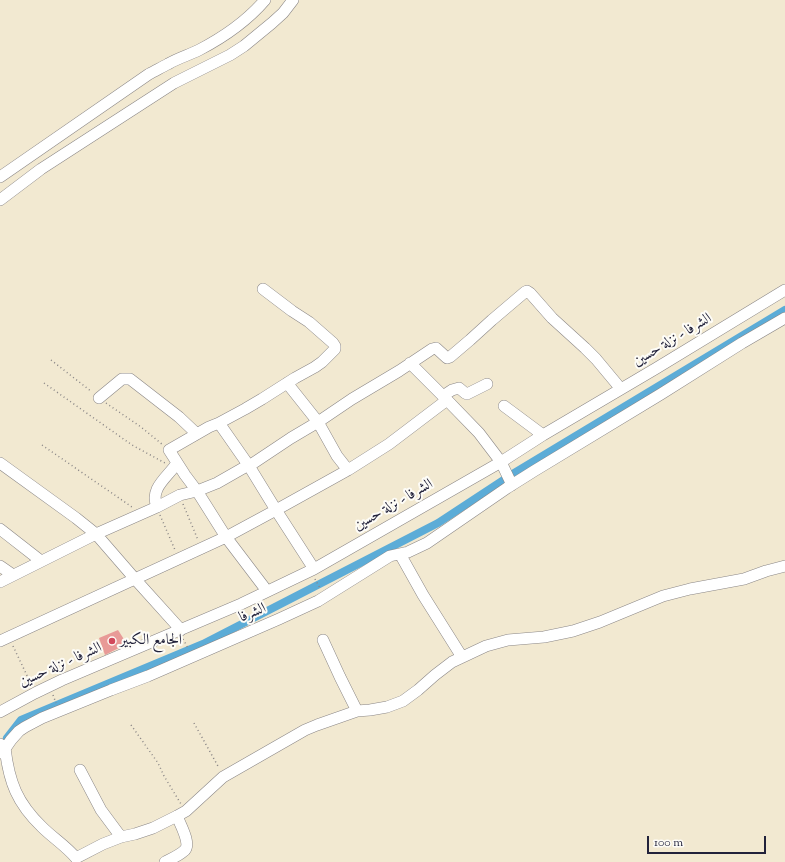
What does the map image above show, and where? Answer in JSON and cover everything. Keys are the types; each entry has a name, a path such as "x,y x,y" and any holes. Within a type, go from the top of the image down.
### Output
{"street":[{"path":"0,177 149,74 168,63 197,51 230,32 257,9 265,0"},
{"path":"0,200 42,169 174,83 230,55 244,46 283,13 293,0"},
{"path":"264,289 330,339 336,348 322,362 245,409 169,450 175,466 185,475 197,491 226,537 267,591"},
{"name":"الشرفا - نزلة حسين","path":"0,712 62,680 241,604 314,569 503,466 543,435 785,290"},
{"path":"0,582 96,534 142,514 180,495 197,491 217,483 249,466 290,438 318,422 352,399 363,394 434,348 436,348 447,358 450,357 527,291 552,318 596,359 620,389"},
{"name":"الشرفا","path":"2,748 19,731 42,718 148,676 310,605 386,558 395,554 408,552 432,540 511,483 785,318"},
{"path":"410,363 479,433 503,466 511,483"},
{"path":"99,398 122,379 130,380 135,382 179,417 197,434"},
{"path":"287,383 318,422 348,470"},
{"path":"4,639 226,537 348,470 389,444 445,398 452,390 459,388 467,394 487,384"},
{"path":"504,406 543,435"},
{"path":"219,423 249,466 314,569"},
{"path":"0,463 96,534 181,630"},
{"path":"157,507 155,499 158,486 175,466"},
{"path":"0,529 41,561"},
{"path":"400,554 423,595 462,657"},
{"path":"0,566 13,575"},
{"path":"2,748 10,778 22,804 39,824 69,849 77,860 103,844 121,836 135,834 153,828 181,814 223,777 305,730 357,711 387,707 403,701 452,662 486,646 508,640 544,638 573,631 600,622 663,596 744,579 785,566"},
{"path":"323,640 357,711"},
{"path":"80,770 101,810 121,836"},
{"path":"165,862 184,851 186,848 186,839 181,814"}],"path":[{"path":"51,360 99,398 141,427 169,450"},
{"path":"44,383 132,444 175,466"},
{"path":"42,445 142,514"},
{"path":"180,495 201,549"},
{"path":"157,507 179,559"},
{"path":"316,581 323,593"},
{"path":"4,639 35,693"},
{"path":"194,723 223,777"},
{"path":"131,725 158,763 181,814"}],"building":[{"name":"الجامع الكبير","path":"118,630 127,644 105,655 99,638"}],"waterway":[{"path":"7,738 21,720 203,644 438,523 511,475 785,310"}],"place":[{"name":"الجامع الكبير","path":"112,641"}]}
